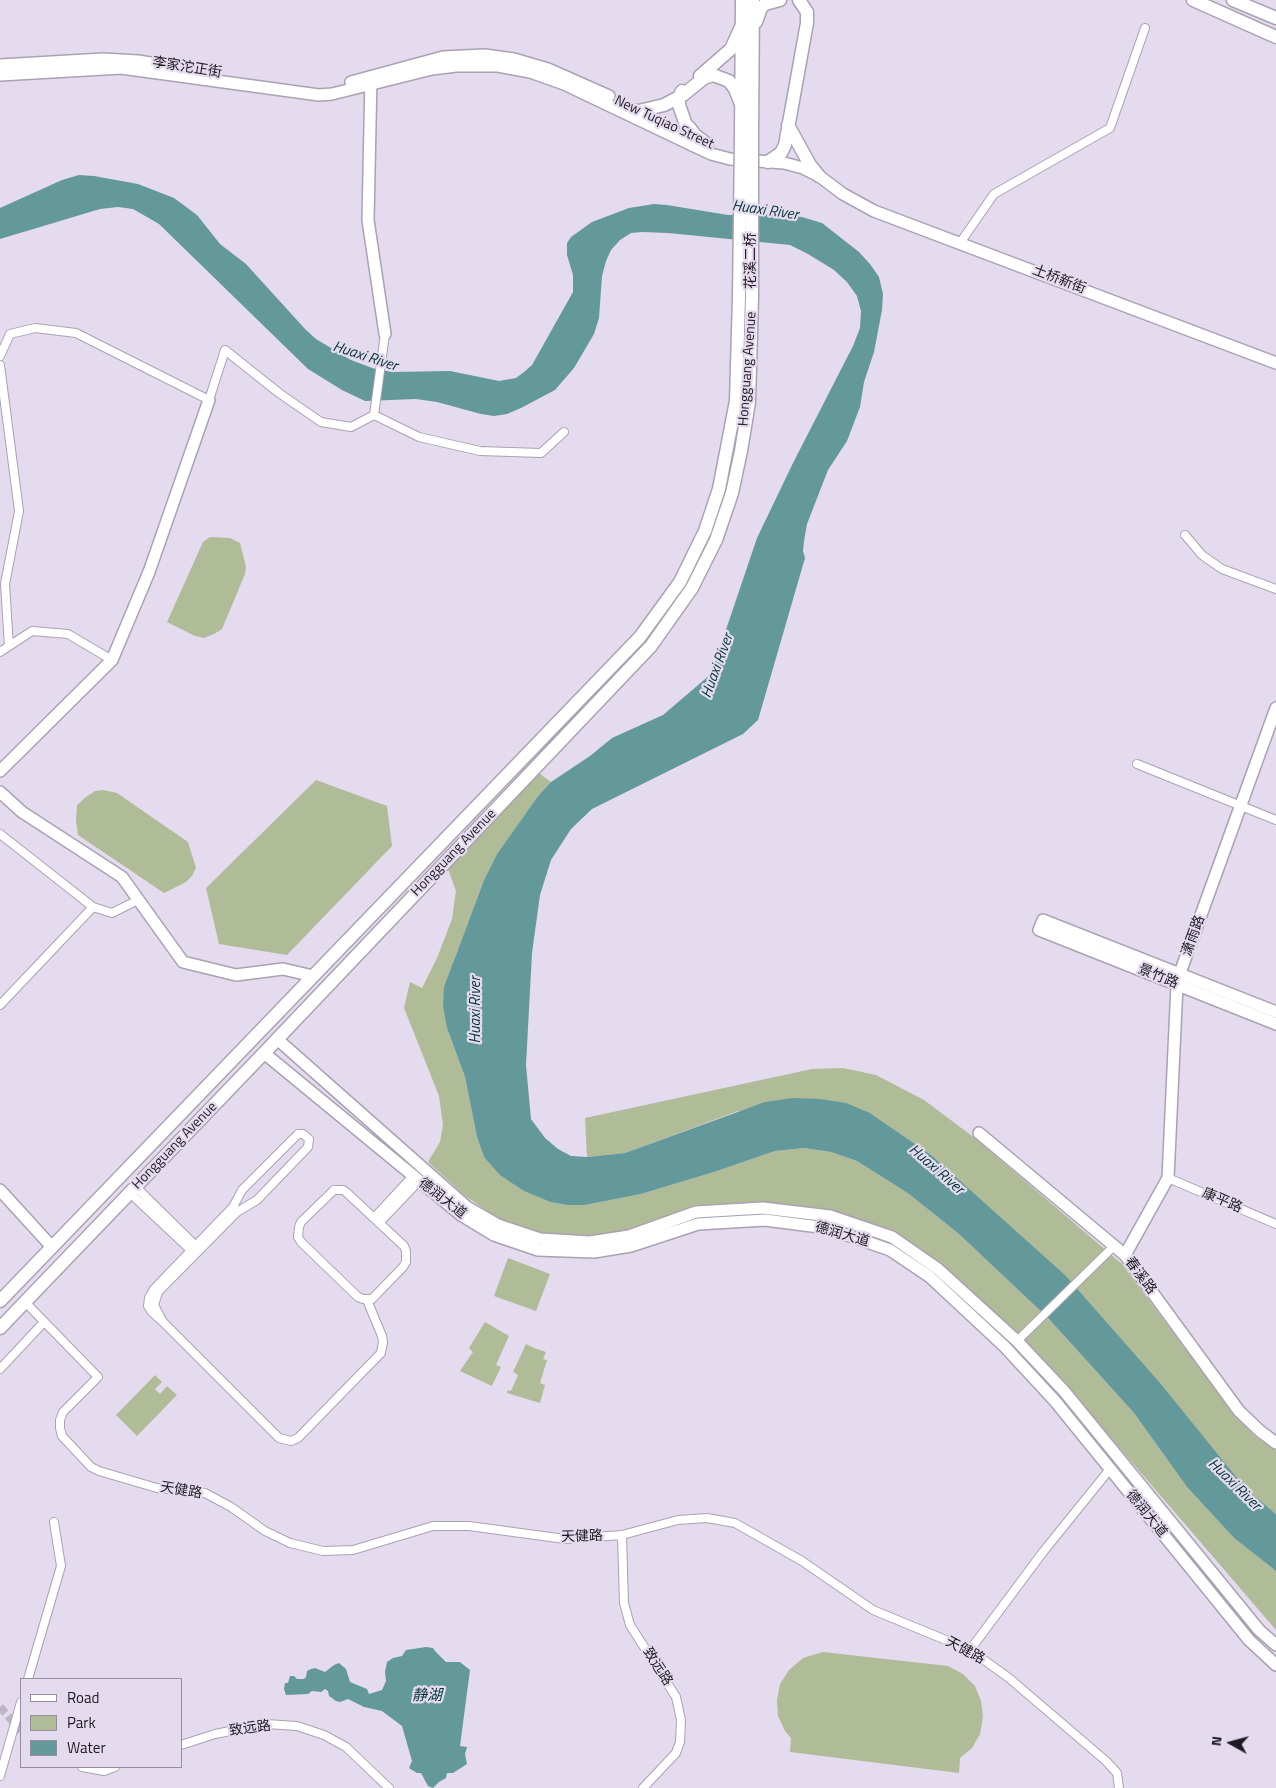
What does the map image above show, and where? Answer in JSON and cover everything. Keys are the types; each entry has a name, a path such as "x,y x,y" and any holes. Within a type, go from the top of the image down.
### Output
{"main road":[{"path":"742,0 741,104 746,135"},
{"path":"746,135 753,37 753,0"},
{"path":"753,37 761,8 771,2 780,0"},
{"path":"769,157 784,148 789,127 789,106 801,17 800,7 794,1 789,0"},
{"path":"769,157 777,148 789,106 807,24 807,12 799,0"},
{"path":"1193,0 1276,37"},
{"path":"1234,0 1276,18"},
{"path":"691,140 680,109 685,91 725,55 731,48 741,27"},
{"name":"李家沱正街","path":"0,65 119,59 319,88 371,80"},
{"name":"New Tuqiao Street","path":"371,80 444,67 470,65 498,66 530,72 629,109 691,140 720,157 769,157 821,175 843,194"},
{"name":"李家沱正街","path":"0,75 121,68 319,94 332,94 371,80"},
{"path":"629,109 657,107 704,78 717,75 732,85 741,104"},
{"path":"371,80 368,220 385,334"},
{"path":"685,91 684,115 690,130 707,144"},
{"path":"789,106 795,127 821,175"},
{"name":"New Tuqiao Street","path":"629,109 691,140 731,152 795,159 810,165"},
{"path":"789,127 810,165 821,175"},
{"name":"花溪二桥","path":"739,296 746,135"},
{"name":"花溪二桥","path":"746,135 752,297"},
{"name":"土桥新街","path":"843,194 874,211 1276,363"},
{"name":"Hongguang Avenue","path":"0,1302 640,637 680,582 705,531 719,489 736,401 739,296"},
{"name":"Hongguang Avenue","path":"0,1328 648,650 692,588 716,540 732,493 749,402 752,297"},
{"path":"0,771 112,660 149,572 209,400"},
{"name":"潇雨路","path":"1125,1255 1168,1178 1179,979 1276,708"},
{"path":"0,792 22,812 122,878 183,962 236,975 283,969 313,976"},
{"name":"景竹路","path":"1041,925 1179,979 1276,1012"},
{"name":"景竹路","path":"1179,979 1276,1024"},
{"name":"德润大道","path":"277,1039 467,1207 498,1225 540,1239 590,1242 629,1236 696,1212 763,1208 830,1216 892,1237 938,1268 1017,1341 1064,1391 1260,1630 1276,1645"},
{"name":"德润大道","path":"264,1053 461,1215 494,1235 538,1250 594,1252 631,1246 698,1224 765,1220 827,1228 890,1250 930,1277 1005,1347 1055,1402 1249,1640 1276,1665"},
{"name":"春溪路","path":"979,1132 1125,1255 1239,1411 1276,1443"},
{"path":"0,1190 52,1246"}],"street":[{"path":"960,243 994,194 1110,128 1145,28"},
{"path":"0,356 10,334 35,328 76,334 209,400 225,350 279,393 321,422 351,427 374,415"},
{"path":"374,415 385,334"},
{"path":"0,365 19,510 5,584 9,646"},
{"path":"374,415 419,437 480,452 541,453 564,432"},
{"path":"1185,535 1202,555 1222,569 1276,590"},
{"path":"0,652 32,631 68,634 112,660"},
{"path":"1137,764 1276,820"},
{"path":"0,834 93,907 112,913 138,900"},
{"path":"0,1005 93,907"},
{"path":"196,1250 233,1207 242,1190 296,1135 303,1134 309,1139 308,1147 257,1200 237,1212 154,1289 149,1298 150,1309 279,1438 291,1441 298,1438 381,1353 382,1336 367,1300"},
{"name":"康平路","path":"1168,1178 1276,1224"},
{"path":"377,1221 416,1179"},
{"path":"133,1190 196,1250"},
{"path":"338,1190 346,1192 377,1221 404,1246 406,1262 376,1296 367,1300 358,1297 301,1242 298,1232 301,1222 331,1192 338,1190"},
{"path":"1017,1341 1114,1246"},
{"path":"0,1369 44,1322 25,1302"},
{"name":"天健路","path":"44,1322 98,1376 63,1412 60,1428 62,1436 91,1467 110,1476 157,1488 205,1493 232,1507 265,1531 290,1544 323,1551 354,1550 433,1526 469,1526 565,1539 622,1535 678,1520 708,1518 735,1523 802,1561 873,1610 970,1650 1009,1678 1106,1761 1117,1773 1120,1788"},
{"path":"970,1650 1043,1552 1110,1469"},
{"path":"28,1678 61,1566 54,1522"},
{"name":"致远路","path":"622,1535 624,1603 630,1625 676,1697 682,1720 680,1742 676,1753 643,1788"},
{"path":"0,1776 20,1706"},
{"name":"致远路","path":"182,1744 215,1734 266,1724 297,1726 324,1735 346,1748 389,1788"},
{"path":"88,1768 104,1771 113,1768"}],"green space":[{"path":"210,537 230,538 240,543 246,567 245,574 222,629 204,638 195,636 167,622 203,542"},
{"path":"539,773 551,782 538,796 497,854 484,880 453,963 447,1028 465,1077 477,1137 484,1157 524,1191 550,1202 567,1205 585,1205 641,1194 775,1151 804,1148 831,1152 857,1161 909,1194 959,1234 1049,1319 1134,1413 1187,1487 1234,1538 1276,1571 1276,1630 1068,1388 1018,1333 941,1264 893,1234 762,1203 627,1231 589,1236 540,1234 500,1220 464,1195 428,1162 440,1142 443,1125 439,1096 404,1008 410,982 422,988 437,958 452,919 456,891 448,869"},
{"path":"316,780 387,806 392,846 287,955 219,944 206,888"},
{"path":"103,790 117,793 188,842 196,868 186,882 164,893 78,835 76,821 77,805 95,791"},
{"path":"843,1068 876,1075 924,1100 976,1139 1122,1264 1236,1417 1256,1437 1276,1449 1276,1514 1245,1488 980,1201 931,1155 870,1113 738,1111 625,1153 587,1157 585,1118 812,1069"},
{"path":"508,1258 550,1274 536,1311 494,1296"},
{"path":"485,1322 509,1336 496,1365 501,1367 492,1386 460,1371 473,1352 469,1348"},
{"path":"526,1344 546,1352 543,1359 547,1360 540,1383 545,1385 540,1403 507,1393 508,1390 511,1391 518,1375 513,1372"},
{"path":"155,1375 162,1382 155,1389 160,1394 167,1386 177,1395 137,1436 116,1415"},
{"path":"823,1652 948,1666 963,1674 975,1686 981,1701 983,1717 980,1734 972,1748 960,1758 959,1773 790,1752 791,1738 785,1731 778,1716 777,1700 780,1684 789,1670 803,1658"}],"water":[{"name":"Huaxi River","path":"79,175 138,184 174,198 197,215 220,244 246,264 316,339 351,360 375,369 392,372 450,371 499,381 516,378 532,365 573,292 573,275 567,255 567,243 571,237 592,222 629,208 654,204 728,215 775,214 802,217 822,223 859,252 870,264 879,277 883,294 874,352 864,382 860,407 847,441 828,470 807,524 803,551 805,558 758,720 743,734 592,809 571,829 551,860 540,895 532,953 526,1065 531,1119 545,1138 558,1149 571,1156 587,1157 625,1153 765,1102 793,1098 820,1099 846,1103 870,1113 931,1155 1065,1275 1160,1383 1245,1488 1276,1514 1276,1571 1234,1538 1187,1487 1134,1413 1049,1319 959,1234 909,1194 857,1161 831,1152 804,1148 775,1151 641,1194 585,1205 567,1205 550,1202 524,1191 500,1175 484,1157 477,1137 465,1077 447,1028 443,1006 444,987 484,880 497,854 538,796 551,782 590,756 612,738 663,715 711,674 757,538 853,346 860,328 861,311 857,296 847,282 834,270 790,245 668,233 631,233 620,240 611,250 606,261 602,276 599,318 594,334 574,368 555,390 507,414 494,416 437,402 416,399 365,401 342,390 308,369 159,224 133,209 118,207 100,209 0,239 0,208 62,180"},
{"name":"静湖","path":"426,1647 433,1648 446,1662 460,1662 470,1670 460,1746 467,1747 465,1754 467,1764 453,1773 447,1773 446,1778 433,1788 428,1786 421,1773 417,1773 409,1768 412,1761 402,1726 382,1711 364,1707 348,1699 340,1702 336,1701 329,1696 328,1691 325,1689 321,1692 312,1691 308,1694 286,1695 284,1689 285,1683 288,1683 290,1676 304,1679 307,1671 311,1669 315,1668 325,1672 339,1663 346,1669 350,1682 367,1689 369,1694 382,1690 386,1681 387,1662 402,1656 406,1650"}],"tunnel":[{"path":"0,1707 20,1730"}]}
